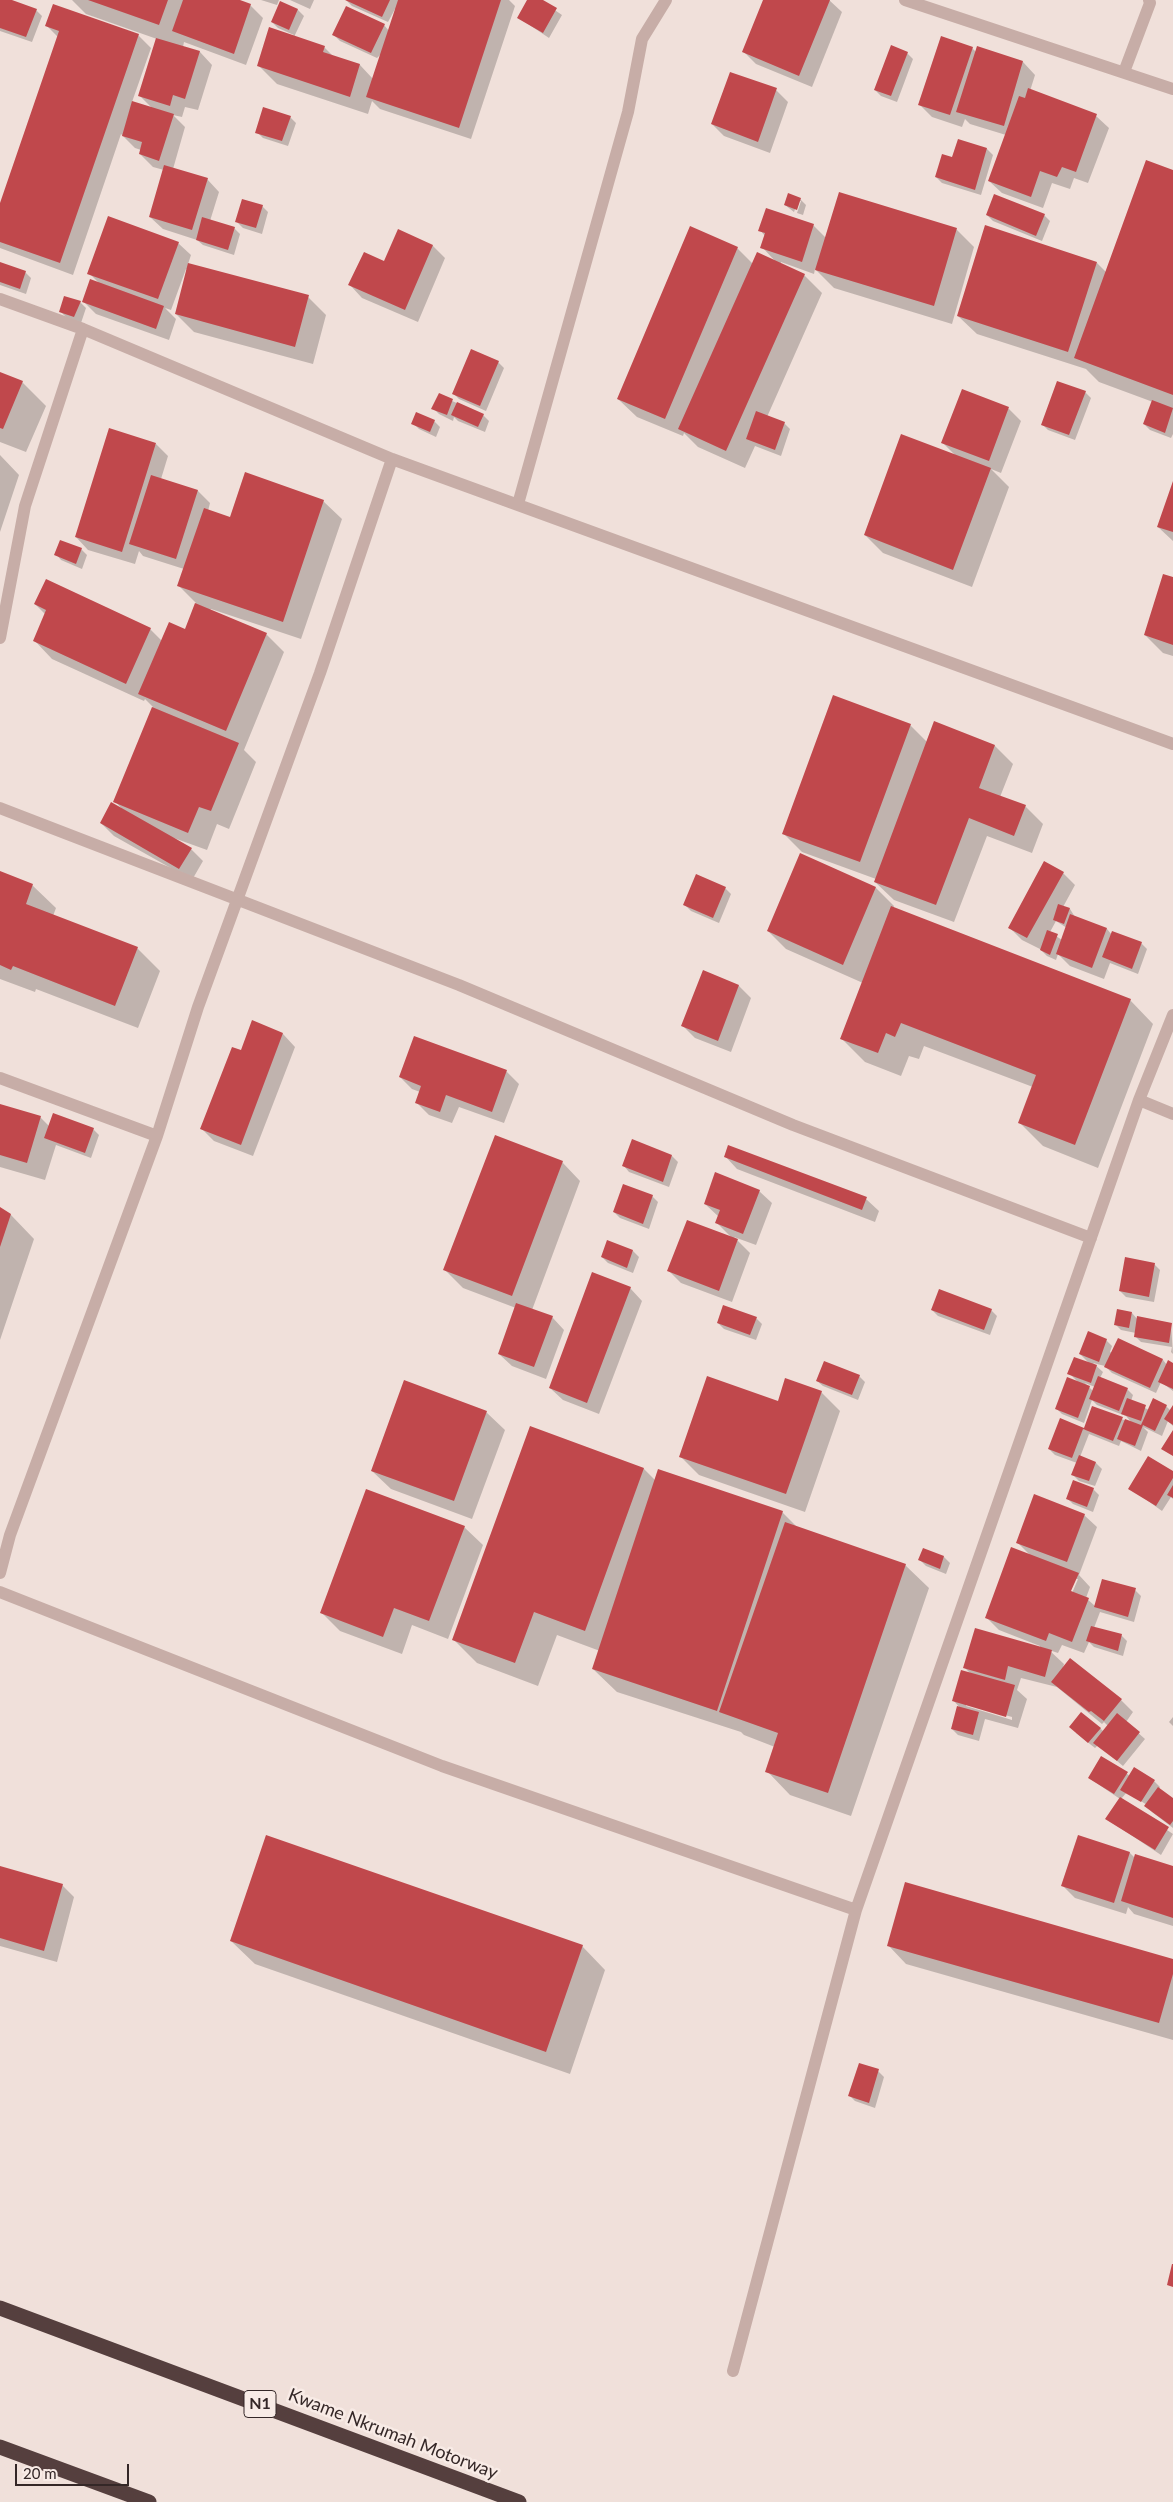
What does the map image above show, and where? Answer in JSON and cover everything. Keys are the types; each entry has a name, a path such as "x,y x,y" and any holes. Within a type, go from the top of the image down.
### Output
{"highway":[{"name":"Kwame Nkrumah Motorway","path":"0,2308 519,2502"},
{"path":"0,2448 150,2502"}],"street":[{"path":"518,504 628,112 642,40 666,0"},
{"path":"905,0 1173,89"},
{"path":"1124,72 1150,2 1149,0"},
{"path":"0,299 83,329 392,459 1173,744"},
{"path":"0,638 25,506 83,329"},
{"path":"0,1572 16,1516 158,1136 198,1006 320,673 392,459"},
{"path":"0,808 459,985 792,1125 1091,1238"},
{"path":"733,2371 856,1910 1139,1100 1173,1015"},
{"path":"0,1078 158,1136"},
{"path":"1139,1100 1173,1114"},
{"path":"0,1592 442,1766 856,1910"}],"building":[{"path":"0,0 12,0 37,9 26,37 0,28"},
{"path":"88,0 168,0 159,25"},
{"path":"183,0 240,0 251,4 234,54 172,31"},
{"path":"345,0 390,0 382,17"},
{"path":"398,0 501,0 459,128 366,97"},
{"path":"527,0 543,0 557,8 543,33 517,18"},
{"path":"763,0 830,0 799,76 742,52"},
{"path":"280,1 298,9 289,30 271,22"},
{"path":"53,4 139,34 60,263 0,242 0,203 59,31 45,26"},
{"path":"346,6 385,24 371,53 332,35"},
{"path":"269,27 325,46 323,52 360,64 350,97 257,66"},
{"path":"941,36 973,47 950,115 918,105"},
{"path":"156,38 200,51 185,99 173,95 170,106 138,96"},
{"path":"891,45 908,52 891,96 874,90"},
{"path":"977,46 1023,61 1004,126 956,112"},
{"path":"730,72 777,88 758,142 711,124"},
{"path":"1028,88 1097,114 1076,172 1062,167 1057,177 1040,171 1031,197 988,181 1019,96 1025,98"},
{"path":"132,101 174,114 159,161 139,154 142,142 122,136"},
{"path":"263,107 291,116 282,141 255,133"},
{"path":"958,139 987,148 975,190 935,177 942,154 952,157"},
{"path":"1146,160 1173,170 1173,395 1074,358"},
{"path":"164,165 208,178 192,230 149,217"},
{"path":"839,192 957,228 934,306 815,270"},
{"path":"788,193 801,198 797,210 784,205"},
{"path":"994,194 1045,214 1036,236 986,215"},
{"path":"242,199 263,205 256,228 235,222"},
{"path":"766,208 814,224 802,262 760,248 765,233 758,231"},
{"path":"108,216 179,242 158,299 87,274"},
{"path":"202,217 235,227 228,250 196,240"},
{"path":"985,225 1097,262 1068,352 957,316"},
{"path":"690,226 738,247 665,419 617,399"},
{"path":"398,229 433,245 405,310 348,285 364,252 384,261"},
{"path":"757,252 805,274 726,451 678,429"},
{"path":"0,262 26,271 20,289 0,282"},
{"path":"188,263 309,295 295,347 175,314"},
{"path":"90,279 164,306 156,329 82,302"},
{"path":"64,296 81,301 74,317 59,312"},
{"path":"471,349 499,361 480,406 452,394"},
{"path":"0,372 23,381 3,429 0,428"},
{"path":"1057,381 1086,391 1069,435 1041,425"},
{"path":"962,389 1009,407 989,461 941,443"},
{"path":"439,393 453,399 447,415 431,409"},
{"path":"1152,400 1173,408 1165,433 1143,424"},
{"path":"457,402 484,414 478,427 451,415"},
{"path":"756,411 785,422 775,450 746,439"},
{"path":"416,412 435,420 430,432 411,424"},
{"path":"109,428 156,443 122,552 75,537"},
{"path":"901,434 991,468 953,570 864,535"},
{"path":"245,472 324,500 283,622 177,586 204,508 230,517"},
{"path":"151,475 198,490 176,559 129,544"},
{"path":"1173,481 1173,532 1157,527"},
{"path":"60,540 82,548 76,564 54,555"},
{"path":"1163,574 1173,577 1173,645 1144,635"},
{"path":"46,579 151,628 126,684 33,641 46,610 34,604"},
{"path":"195,603 267,633 226,731 138,694 169,622 185,629"},
{"path":"833,695 911,724 860,862 782,834"},
{"path":"152,707 239,743 211,811 199,807 188,833 113,802"},
{"path":"934,721 995,745 979,788 1026,805 1014,836 969,818 936,905 874,882"},
{"path":"111,802 192,848 179,869 100,823"},
{"path":"800,853 876,887 843,965 767,931"},
{"path":"1044,861 1064,872 1027,938 1008,928"},
{"path":"0,871 33,884 26,904 138,947 115,1006 13,966 11,970 0,965"},
{"path":"696,874 726,887 713,918 683,905"},
{"path":"1058,904 1070,908 1064,924 1053,920"},
{"path":"891,906 1131,999 1075,1145 1018,1123 1036,1075 901,1023 895,1037 886,1033 878,1053 840,1039"},
{"path":"1070,914 1107,928 1092,968 1056,954"},
{"path":"1047,930 1058,934 1050,955 1040,950"},
{"path":"1112,931 1142,942 1132,969 1102,957"},
{"path":"703,970 739,985 718,1041 681,1026"},
{"path":"252,1020 283,1033 241,1145 200,1129 232,1047 241,1050"},
{"path":"414,1036 507,1070 492,1112 446,1095 440,1112 415,1103 421,1086 399,1077"},
{"path":"0,1104 41,1116 27,1163 0,1155"},
{"path":"53,1113 94,1128 85,1153 44,1138"},
{"path":"495,1135 563,1161 512,1296 443,1270"},
{"path":"632,1139 672,1155 663,1182 622,1166"},
{"path":"728,1145 867,1197 862,1210 724,1157"},
{"path":"715,1172 760,1190 743,1234 715,1223 720,1210 704,1204"},
{"path":"623,1184 653,1195 643,1224 613,1212"},
{"path":"0,1207 11,1214 0,1247"},
{"path":"687,1220 738,1239 719,1291 667,1271"},
{"path":"607,1240 633,1250 627,1268 601,1257"},
{"path":"1125,1257 1155,1263 1149,1297 1119,1291"},
{"path":"592,1272 631,1287 587,1403 549,1388"},
{"path":"939,1289 992,1309 984,1330 931,1310"},
{"path":"516,1303 553,1316 534,1367 498,1354"},
{"path":"723,1305 757,1317 750,1335 717,1323"},
{"path":"1117,1309 1132,1312 1129,1328 1114,1325"},
{"path":"1137,1316 1172,1323 1169,1343 1134,1337"},
{"path":"1088,1331 1107,1339 1099,1362 1079,1354"},
{"path":"1118,1338 1163,1359 1150,1388 1104,1367"},
{"path":"1074,1357 1097,1365 1091,1383 1067,1374"},
{"path":"1168,1360 1173,1363 1173,1389 1158,1382"},
{"path":"824,1361 860,1375 852,1395 816,1381"},
{"path":"707,1376 778,1401 785,1378 822,1391 786,1494 679,1457"},
{"path":"1098,1376 1128,1388 1119,1411 1089,1399"},
{"path":"1067,1377 1090,1386 1078,1418 1055,1409"},
{"path":"404,1380 487,1411 454,1501 371,1471"},
{"path":"1127,1398 1146,1405 1141,1421 1121,1414"},
{"path":"1153,1398 1167,1405 1155,1431 1143,1425 1135,1446 1117,1439 1125,1419 1141,1425"},
{"path":"1173,1405 1173,1425 1164,1419"},
{"path":"1092,1406 1123,1417 1113,1441 1083,1429 1072,1458 1048,1449 1060,1418 1084,1428"},
{"path":"530,1426 644,1468 585,1631 534,1612 515,1663 452,1640"},
{"path":"1173,1430 1173,1456 1161,1449"},
{"path":"1079,1455 1096,1462 1089,1481 1071,1475"},
{"path":"1148,1456 1173,1471 1173,1478 1156,1506 1128,1489"},
{"path":"658,1469 783,1511 717,1711 592,1669"},
{"path":"1073,1480 1094,1488 1087,1507 1066,1499"},
{"path":"1173,1485 1173,1498 1167,1495"},
{"path":"366,1489 465,1526 429,1621 394,1608 383,1637 320,1613"},
{"path":"1034,1494 1085,1514 1067,1562 1016,1543"},
{"path":"785,1522 906,1564 828,1793 765,1772 778,1733 719,1712"},
{"path":"1011,1547 1079,1573 1071,1591 1089,1598 1072,1642 1049,1633 1046,1641 985,1618"},
{"path":"923,1548 944,1556 940,1569 918,1560"},
{"path":"1102,1579 1136,1588 1128,1617 1094,1607"},
{"path":"1091,1626 1122,1634 1118,1651 1086,1641"},
{"path":"975,1628 1052,1650 1045,1677 1008,1666 1005,1680 963,1668"},
{"path":"1070,1658 1122,1699 1104,1721 1091,1711 1089,1712 1051,1682"},
{"path":"961,1670 1015,1685 1006,1717 952,1701"},
{"path":"957,1706 979,1712 973,1735 951,1729"},
{"path":"1081,1712 1101,1728 1088,1743 1069,1727"},
{"path":"1117,1713 1140,1732 1117,1761 1093,1743"},
{"path":"1101,1756 1128,1772 1114,1794 1088,1778"},
{"path":"1134,1767 1155,1780 1141,1802 1120,1790"},
{"path":"1158,1787 1173,1798 1173,1821 1170,1825 1144,1806"},
{"path":"1120,1797 1169,1827 1155,1850 1105,1819"},
{"path":"266,1835 583,1945 546,2052 230,1941"},
{"path":"1078,1835 1130,1852 1114,1903 1061,1886"},
{"path":"1135,1854 1173,1866 1173,1918 1121,1901"},
{"path":"0,1866 63,1884 44,1951 0,1938"},
{"path":"905,1882 1173,1959 1173,1974 1159,2023 887,1946"},
{"path":"859,2063 879,2069 869,2103 848,2096"},
{"path":"1173,2264 1173,2287 1167,2285"}]}
